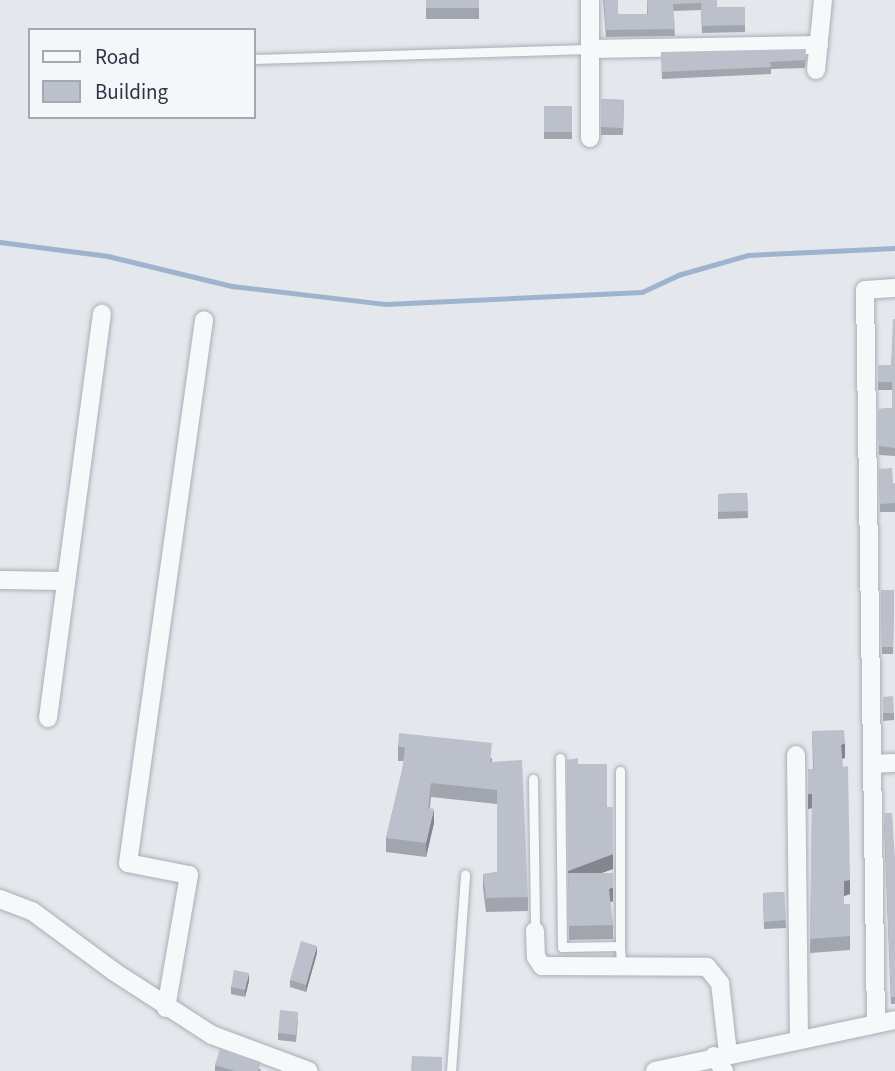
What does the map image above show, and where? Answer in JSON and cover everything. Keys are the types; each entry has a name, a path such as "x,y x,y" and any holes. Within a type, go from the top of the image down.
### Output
{"street":[{"path":"590,0 590,138"},
{"path":"816,70 823,0"},
{"path":"589,49 818,45"},
{"path":"876,1024 865,290 895,288"},
{"path":"48,718 102,314"},
{"path":"166,1007 189,875 128,863 204,320"},
{"path":"0,580 66,581"},
{"path":"796,754 799,1039"},
{"path":"873,764 895,763"},
{"path":"0,899 32,911 166,1007 212,1035 309,1071"},
{"path":"536,931 536,957 542,966 707,967 716,974 722,1060"},
{"path":"655,1071 722,1060 799,1039 895,1020"}],"lane":[{"path":"256,59 589,49"},
{"path":"560,758 562,947 620,947"},
{"path":"620,771 621,966"},
{"path":"533,779 536,931"},
{"path":"451,1071 465,874"}],"building":[{"path":"426,0 479,0 479,8 426,8"},
{"path":"604,0 618,0 618,14 648,14 647,0 717,0 717,7 745,7 745,25 702,26 701,3 673,4 675,29 606,30"},
{"path":"806,49 805,60 770,62 771,67 662,72 661,52"},
{"path":"601,99 624,100 623,128 601,127"},
{"path":"544,106 572,106 572,132 544,132"},
{"path":"893,319 895,448 879,446 878,409 892,408 892,382 878,382 878,365 891,365"},
{"path":"892,468 895,503 880,504 879,469"},
{"path":"747,493 748,511 718,512 718,494"},
{"path":"881,590 894,590 893,647 882,647"},
{"path":"893,696 894,713 883,713 883,697"},
{"path":"844,730 845,743 841,745 843,767 848,766 850,880 844,881 844,904 850,904 850,936 810,939 812,794 808,794 808,769 814,769 812,731"},
{"path":"399,733 492,743 490,762 522,760 528,897 486,898 483,874 497,872 497,790 431,783 428,808 434,809 426,843 386,838 405,747 398,746"},
{"path":"578,758 578,764 607,764 607,807 613,807 613,854 568,871 567,760"},
{"path":"884,813 892,813 895,860 895,997 891,997"},
{"path":"568,873 613,873 613,887 609,889 613,925 569,926"},
{"path":"784,892 786,920 764,922 763,893"},
{"path":"301,941 317,946 306,985 290,980"},
{"path":"234,970 249,973 245,990 231,987"},
{"path":"280,1010 298,1012 296,1035 278,1033"},
{"path":"220,1048 261,1062 258,1071 234,1071 215,1065"},
{"path":"412,1056 442,1057 442,1071 411,1071"}],"waterway":[{"path":"0,242 108,256 232,286 386,304 642,292 678,275 748,255 895,248"}]}
